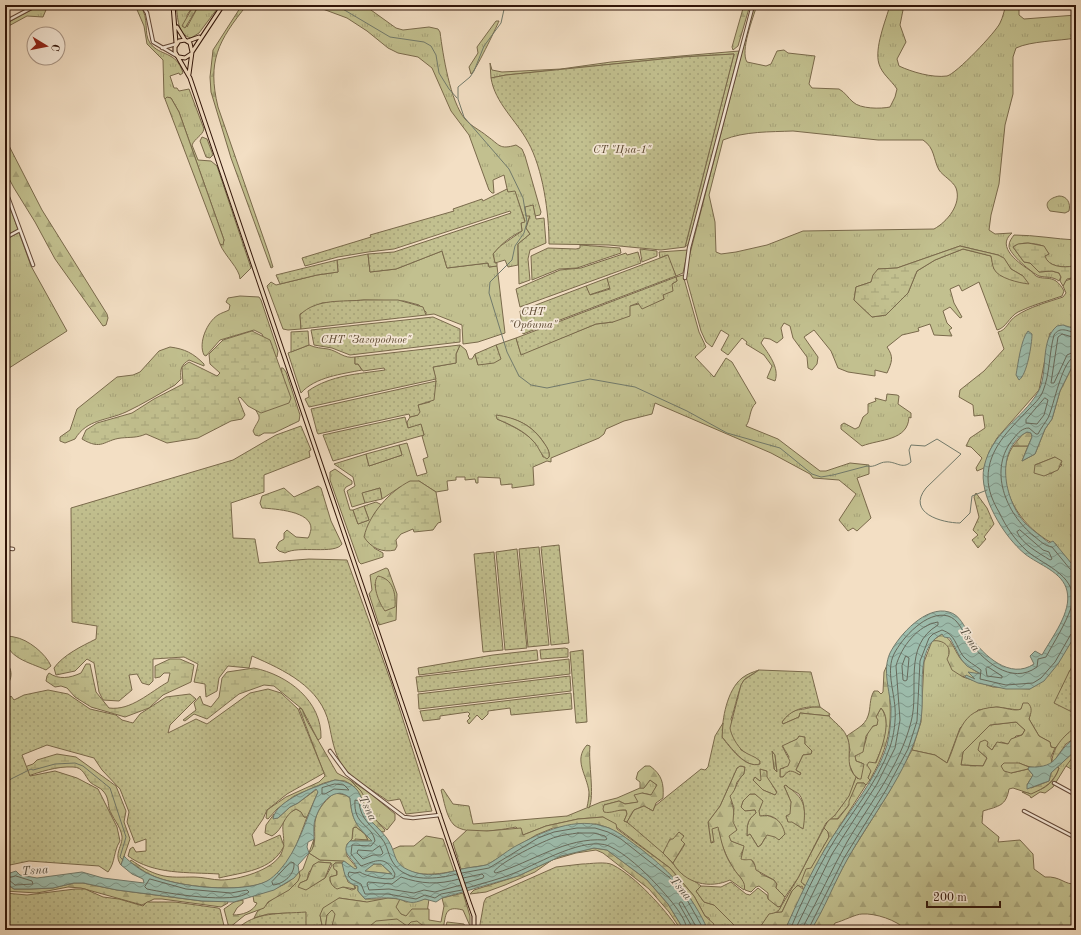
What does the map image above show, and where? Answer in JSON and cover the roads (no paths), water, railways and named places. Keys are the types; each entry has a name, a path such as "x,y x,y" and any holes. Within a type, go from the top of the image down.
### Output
{"main road":[{"path":"173,5 176,44 175,52 190,78 474,916 474,930"},
{"path":"178,57 185,58 192,53 201,36 223,5"},
{"path":"175,23 186,41 192,46 190,78"},
{"path":"176,44 201,36"}],"street":[{"path":"5,22 37,5"},
{"path":"142,5 148,18 152,40 162,48 178,57"},
{"path":"685,278 689,248 753,5"},
{"path":"162,48 176,44"},
{"path":"5,189 33,265"},
{"path":"5,238 20,230"},
{"path":"5,548 13,549"},
{"path":"330,751 347,774 404,817 413,818 440,815"},
{"path":"1054,783 1076,795"},
{"path":"1024,812 1076,838"}],"water":[{"name":"Tsna","path":"1063,325 1076,329 1076,359 1060,391 1052,419 1045,429 1035,454 1022,461 1032,437 1031,433 1027,432 1017,440 1010,450 1006,462 1006,475 1012,501 1025,523 1049,543 1053,541 1076,569 1076,634 1058,664 1044,681 1030,689 1006,689 978,683 965,677 966,675 975,679 968,672 981,674 967,666 961,659 950,638 944,637 942,634 933,641 927,651 922,674 922,713 920,724 907,760 888,794 847,860 811,930 785,930 819,859 867,786 882,759 888,741 891,723 891,709 887,681 888,660 894,646 907,630 914,623 931,613 940,611 953,613 959,618 976,644 990,658 998,664 1016,669 1025,668 1034,664 1030,656 1035,651 1042,655 1064,616 1068,599 1065,584 1056,574 1025,554 1009,537 994,515 985,490 983,478 984,467 994,444 1000,435 1024,410 1038,392 1043,376 1048,340 1051,332 1057,326"},
{"path":"1028,331 1032,334 1030,352 1027,366 1019,380 1016,375 1019,358 1023,340"},
{"path":"1076,737 1076,750 1051,773 1049,781 1027,789 1027,785 1033,775 1028,769 1029,767 1039,767 1052,762"},
{"name":"Tsna","path":"335,780 348,783 358,791 363,802 365,814 386,837 398,863 408,870 417,873 429,875 440,874 486,865 525,841 548,831 572,824 597,824 609,828 622,835 641,849 672,876 688,895 702,917 708,930 684,930 668,904 647,880 607,850 594,848 561,856 518,876 442,898 436,902 425,899 408,902 391,898 365,899 358,891 358,886 350,883 346,878 342,863 344,861 355,869 357,868 346,852 347,845 350,841 372,841 362,831 356,822 352,812 350,798 339,793 329,797 318,811 314,822 314,839 308,842 307,847 309,853 298,865 299,872 294,878 274,890 234,902 202,901 117,890 83,883 74,883 53,888 14,889 5,883 5,871 10,873 16,871 20,875 37,878 82,872 103,878 144,883 143,879 132,874 121,865 124,856 136,867 147,873 176,883 192,886 226,888 256,885 267,881 279,871 292,853 302,833 318,792 316,789 298,803 290,807 278,818 273,819 276,812 281,806 299,794","holes":["374,864 381,864 392,874 365,871"]}],"waterway":[{"path":"336,5 390,37 424,42 431,46 436,55 439,73 449,89 457,98"},
{"path":"505,5 501,23 484,46 474,71 470,77 458,87 458,99 464,117 509,169 523,198 527,222 524,233 515,246 512,260 490,282 489,293 507,352 519,376 531,385 547,388 590,379 635,387 687,411 727,433 780,448 812,474 821,477 884,462 905,465 911,462 909,450 911,445 925,446 937,439 961,454 926,488 921,497 920,504 923,510 936,519 944,521 960,523 970,513 972,496 987,490"},
{"path":"5,785 11,779 31,769 33,770 55,764 75,763 83,766 110,788 126,837 120,857 123,860"}],"park label":[{"name":"СТ \"Цна-1\"","path":"622,149"},
{"name":"CНТ \"Орбита\"","path":"533,317"},
{"name":"СНТ \"Загородное\"","path":"366,339"}]}
